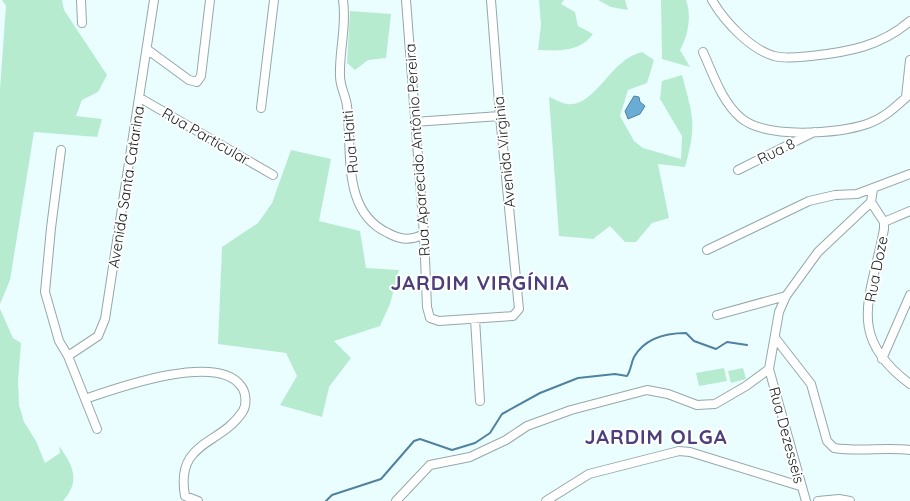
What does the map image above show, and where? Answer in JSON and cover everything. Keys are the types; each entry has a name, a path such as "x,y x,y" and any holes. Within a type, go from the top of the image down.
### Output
{"street":[{"path":"81,0 82,23"},
{"name":"Avenida Santa Catarina","path":"68,356 98,336 105,318 148,50 154,0"},
{"path":"148,50 189,80 197,82 201,76 210,0"},
{"path":"261,108 274,0"},
{"name":"Rua Haiti","path":"343,0 344,43 340,76 347,104 354,194 368,218 378,228 405,239 413,239 424,234"},
{"name":"Rua Aparecido Antônio Pereira","path":"406,0 424,234 428,314 433,320 475,319"},
{"name":"Avenida Virginia","path":"475,319 516,315 519,311 491,0"},
{"path":"712,0 746,38 765,52 786,58 857,50 894,35 910,21"},
{"path":"703,52 727,101 741,118 763,130 814,132 838,130 868,124 893,110 908,95 910,60"},
{"name":"Rua Particular","path":"140,98 273,174"},
{"path":"414,122 500,116"},
{"name":"Rua 8","path":"738,170 814,132"},
{"path":"61,150 45,292 59,341 68,356 96,429"},
{"path":"707,250 809,201 836,195 857,194 910,174"},
{"path":"396,501 430,465 470,457 506,440 527,426 571,410 647,390 662,392 697,405 715,404 746,386 769,369 776,339 779,312 786,296 818,252 871,202 873,189"},
{"name":"Rua Doze","path":"871,202 884,222 883,236 871,279 868,321 870,338 882,359 894,372 910,384"},
{"path":"884,222 910,211"},
{"path":"882,359 910,295"},
{"path":"717,315 786,296"},
{"path":"475,319 480,400"},
{"path":"776,339 811,384 827,440 834,448 852,451 889,447 910,450"},
{"name":"Rua Dezesseis","path":"769,369 800,486 806,501"},
{"path":"85,399 177,373 210,372 228,376 240,383 244,389 245,398 243,411 230,424 199,448 185,464 185,496 198,501"},
{"path":"546,501 589,474 679,451 690,452 800,486"},
{"path":"818,501 840,499 850,501"}],"green space":[{"path":"2,0 62,0 64,10 107,75 98,92 82,100 76,116 102,119 97,137 34,132 10,280 0,304 0,89 6,6"},
{"path":"539,0 564,0 561,4 575,12 578,26 593,34 588,40 575,47 561,50 538,50 541,25"},
{"path":"598,0 625,0 628,10 611,7"},
{"path":"661,0 686,0 689,12 688,26 680,50 690,67 662,59"},
{"path":"350,11 391,14 386,58 368,60 355,70 347,63"},
{"path":"642,52 654,60 647,83 628,90 620,116 634,141 643,148 681,159 682,136 660,99 662,81 682,75 691,111 691,141 685,167 658,164 669,218 652,223 636,242 625,242 610,226 593,239 559,236 549,97 567,104 577,103 586,99 621,64 631,56"},
{"path":"291,150 331,159 319,221 360,231 366,268 399,270 390,304 380,326 334,341 351,358 329,387 322,417 280,405 297,376 286,353 218,344 222,247 258,223 272,203"},
{"path":"0,309 13,338 21,343 18,381 19,405 24,422 36,441 45,463 60,453 59,446 71,466 73,473 72,487 63,501 0,501"},
{"path":"724,368 727,381 699,386 696,373"},
{"path":"743,368 746,379 731,383 728,371"}],"water":[{"path":"634,96 639,97 640,102 645,106 640,114 628,119 625,111"}],"waterway":[{"path":"326,501 332,495 381,479 414,441 420,439 452,450 475,443 490,433 502,414 540,393 578,378 615,374 627,376 634,357 644,345 657,338 671,334 686,333 694,341 716,349 727,342 747,345"}],"district":[{"name":"JARDIM VIRGÍNIA","path":"480,282"},
{"name":"JARDIM OLGA","path":"656,436"}]}
